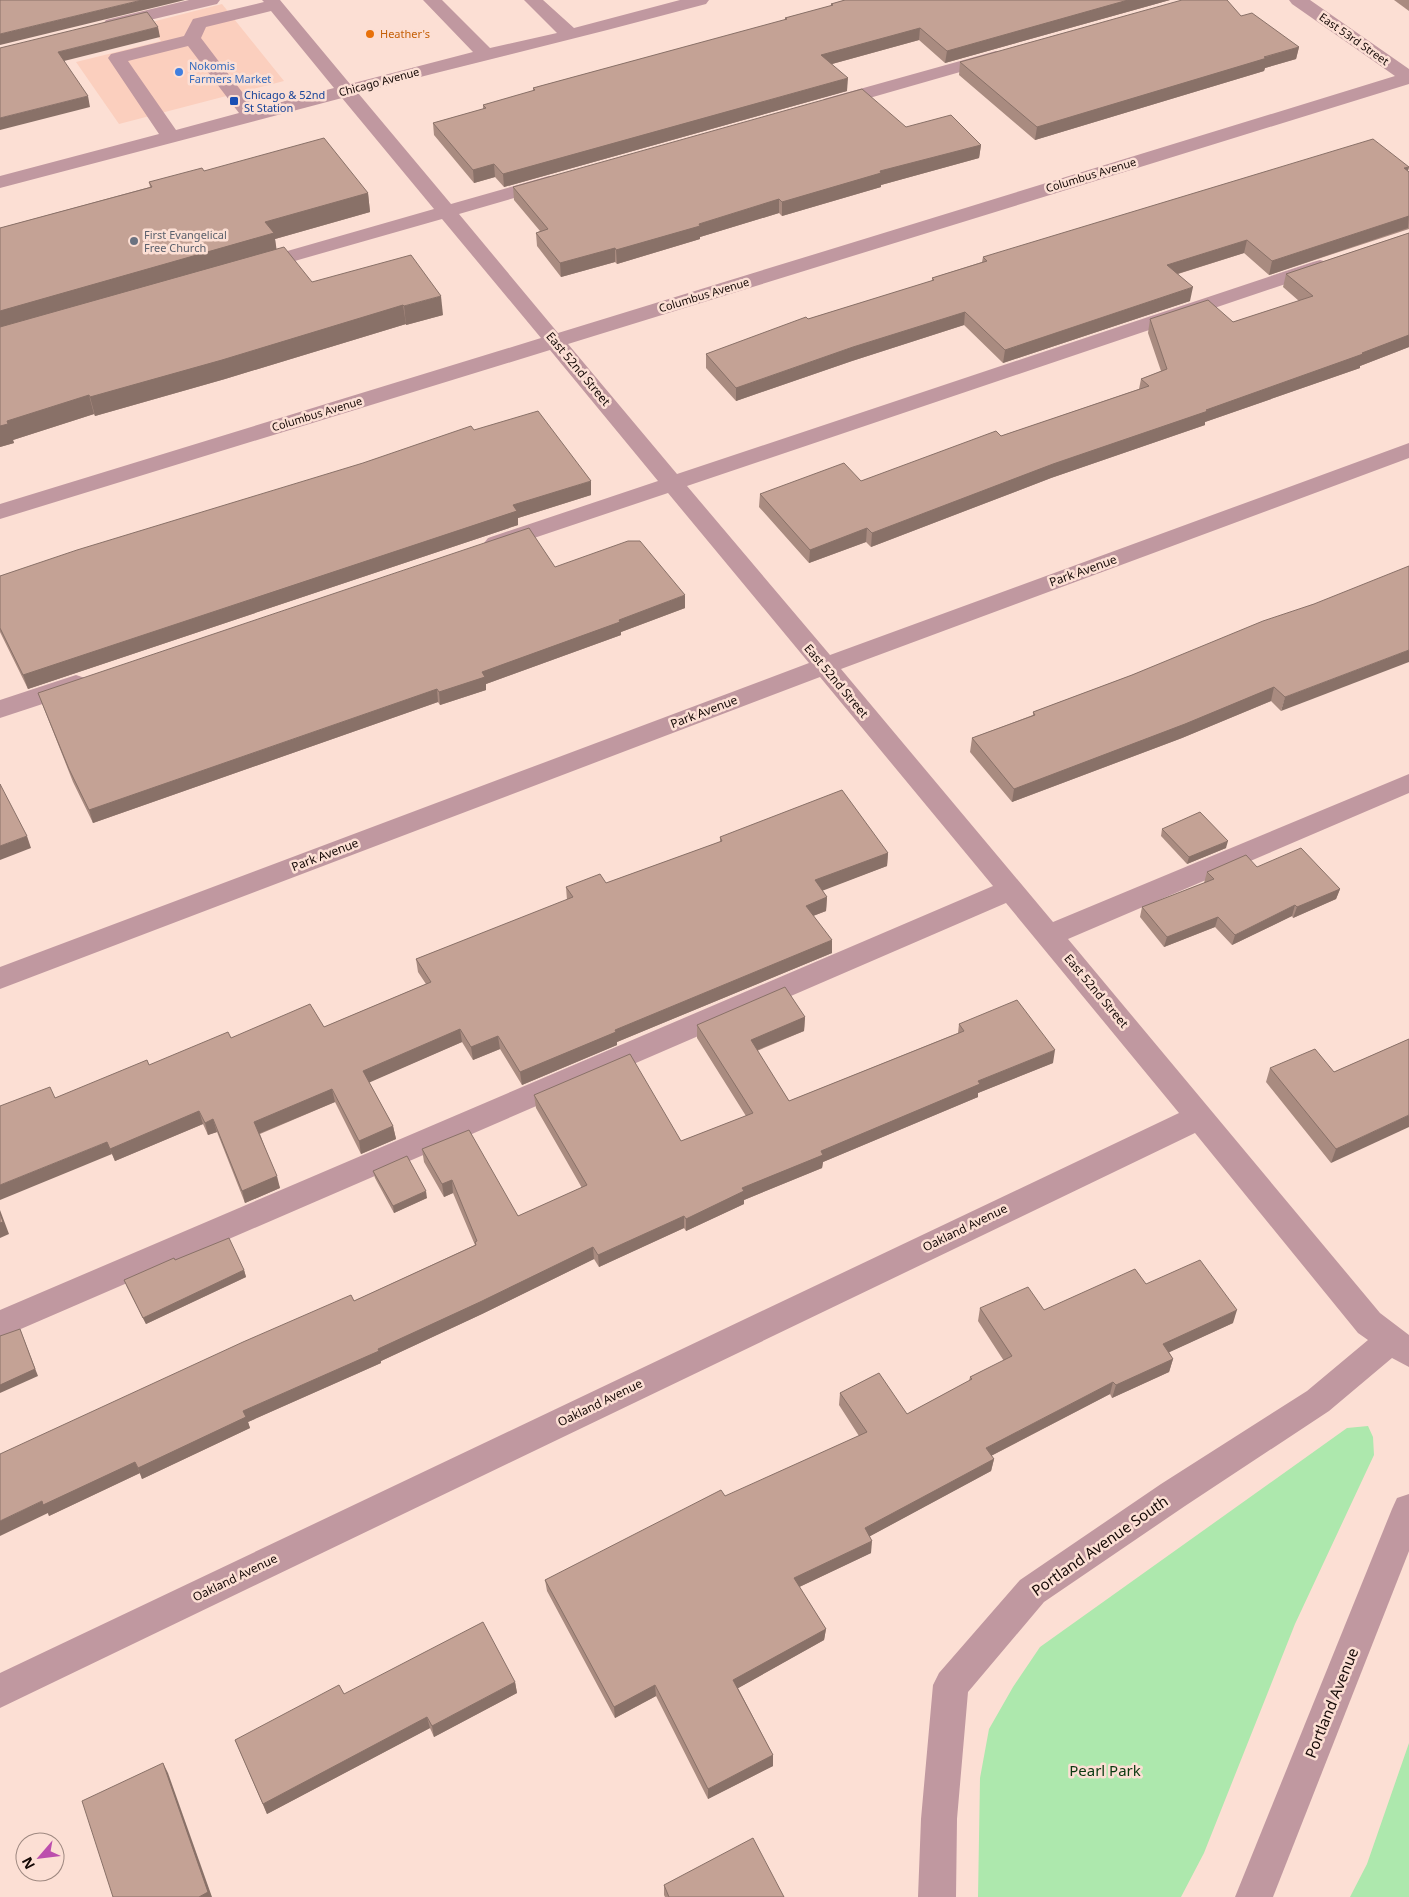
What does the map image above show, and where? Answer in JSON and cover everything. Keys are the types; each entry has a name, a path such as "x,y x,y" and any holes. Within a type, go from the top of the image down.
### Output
{"street":[{"path":"96,28 210,0"},
{"path":"432,0 486,54"},
{"path":"534,0 570,35"},
{"name":"Chicago Avenue","path":"0,182 486,54 570,35 700,0"},
{"name":"East 53rd Street","path":"1298,0 1409,78"},
{"path":"192,39 199,23 273,2"},
{"name":"East 52nd Street","path":"273,2 824,667 1012,888 1369,1323 1400,1347"},
{"path":"192,39 251,116"},
{"path":"171,137 117,58 192,39"},
{"path":"814,108 1015,51"},
{"name":"Columbus Avenue","path":"0,512 1409,78"},
{"path":"239,271 566,177"},
{"path":"473,550 1343,258"},
{"name":"Park Avenue","path":"0,978 824,667 1409,450"},
{"path":"0,709 95,678"},
{"path":"1049,935 1409,783"},
{"path":"0,1324 1012,888"},
{"name":"Oakland Avenue","path":"0,1691 1200,1117"},
{"name":"Portland Avenue South","path":"937,1897 939,1819 951,1685 1032,1591 1173,1495 1400,1347"},
{"name":"Portland Avenue","path":"1254,1897 1409,1509"}],"shaded area":[{"name":"Nokomis Farmers Market","path":"222,4 284,81 119,124 76,62 161,41 148,23"}],"green space":[{"name":"Pearl Park","path":"1368,1426 1373,1437 1374,1455 1295,1624 1204,1853 1181,1897 978,1897 980,1778 989,1729 1013,1687 1040,1647 1347,1428"},
{"path":"1409,1743 1409,1897 1350,1897 1367,1864"}],"building":[{"path":"0,0 142,0 0,34"},
{"path":"845,0 1128,0 947,51 920,28 821,55 848,78 503,174 494,164 473,170 433,123 486,108 483,105 535,90 533,88 787,19 785,18"},
{"path":"1182,0 1227,0 1241,16 1252,13 1299,47 1037,127 960,62"},
{"path":"147,12 158,27 58,52 88,96 0,118 0,48"},
{"path":"862,89 906,127 951,115 981,145 880,171 881,173 782,202 779,199 699,224 700,226 616,250 615,248 560,263 536,233 548,229 513,187"},
{"name":"First Evangelical Free Church","path":"324,138 368,193 265,222 274,233 0,311 0,228 152,187 149,182 202,168 204,171"},
{"path":"1373,139 1409,167 1404,168 1409,172 1409,216 1272,261 1247,240 1167,265 1193,287 1005,350 965,312 853,347 736,388 706,354 806,317 808,319 934,280 932,278 987,261 983,257"},
{"path":"1409,233 1409,335 1363,354 1206,410 1208,411 1053,464 872,533 867,528 810,550 760,494 844,463 861,481 996,431 1001,436 1149,386 1141,379 1167,369 1150,319 1208,300 1233,322 1313,296 1286,274"},
{"path":"284,247 312,282 411,255 441,296 403,305 222,360 90,397 89,395 7,421 8,424 0,426 0,327"},
{"path":"538,411 591,481 513,505 517,511 23,675 0,628 0,576 77,550 363,463 471,426 474,430"},
{"path":"529,528 555,567 628,541 640,541 685,595 619,620 620,622 482,672 485,677 439,692 437,689 89,810 69,769 38,693"},
{"path":"1409,566 1409,650 1285,697 1274,687 1185,724 1014,789 972,738 1035,715 1033,712 1132,675 1263,621 1314,604"},
{"path":"0,784 27,836 0,846"},
{"path":"842,790 888,853 815,880 827,897 806,906 832,940 615,1030 616,1032 520,1072 498,1036 471,1047 460,1029 363,1071 393,1126 359,1141 332,1089 254,1122 277,1176 242,1191 213,1119 205,1123 199,1111 110,1149 107,1142 0,1185 0,1106 50,1087 55,1098 147,1060 149,1065 228,1032 231,1038 310,1004 324,1027 431,982 416,959 573,897 566,887 600,874 606,883 722,841 720,837"},
{"path":"1200,812 1228,841 1189,857 1162,829"},
{"path":"1301,848 1340,889 1297,907 1295,905 1235,935 1218,917 1167,937 1142,907 1214,879 1207,872 1246,855 1257,867"},
{"path":"785,987 805,1017 751,1040 789,1101 964,1031 959,1024 1017,1000 1055,1050 978,1081 980,1084 821,1151 823,1155 742,1188 744,1191 686,1219 684,1216 598,1255 593,1247 378,1349 379,1351 243,1411 246,1417 138,1468 135,1462 43,1505 42,1501 0,1521 0,1454 243,1342 351,1295 354,1301 476,1245 475,1242 477,1241 452,1180 442,1184 422,1149 469,1130 518,1216 587,1185 534,1095 630,1054 681,1141 753,1113 697,1025"},
{"path":"1409,1039 1409,1115 1336,1149 1270,1068 1315,1049 1334,1072"},
{"path":"407,1156 426,1191 393,1206 373,1171"},
{"path":"229,1238 244,1270 143,1318 124,1280 174,1258 175,1260"},
{"path":"1200,1260 1237,1310 1163,1344 1173,1359 1116,1385 1113,1382 986,1448 994,1459 865,1528 872,1541 794,1578 826,1629 733,1680 773,1755 708,1789 655,1685 614,1707 545,1580 721,1490 725,1496 867,1432 840,1393 879,1373 907,1414 972,1379 970,1377 1012,1356 980,1308 1028,1287 1044,1310 1135,1269 1146,1284"},
{"path":"20,1329 35,1369 0,1385 0,1336"},
{"path":"483,1622 515,1682 432,1726 427,1717 263,1804 235,1740 339,1685 344,1694"},
{"path":"163,1763 208,1892 199,1897 113,1897 82,1801"},
{"path":"753,1838 784,1897 669,1897 664,1885"}],"place":[{"name":"Heather's","path":"370,34"},
{"name":"Nokomis Farmers Market","path":"179,72"},
{"name":"Chicago & 52nd St Station","path":"234,101"},
{"name":"First Evangelical Free Church","path":"134,241"}]}
